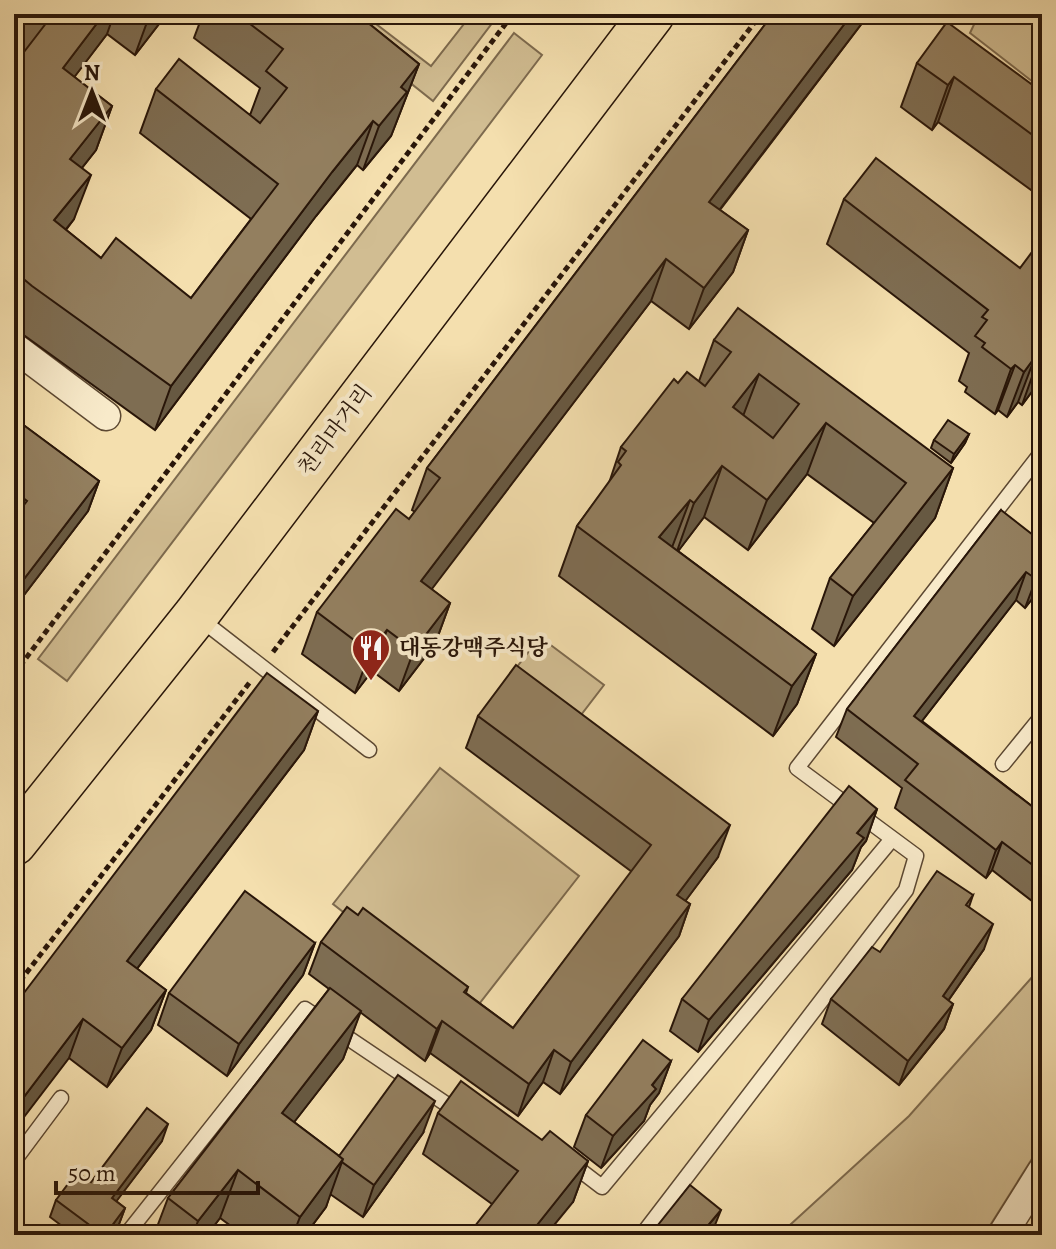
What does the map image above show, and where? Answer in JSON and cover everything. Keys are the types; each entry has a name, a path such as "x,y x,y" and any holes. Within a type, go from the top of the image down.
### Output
{"main road":[{"name":"천리마거리","path":"14,843 196,615 652,14"}],"street":[{"path":"14,347 106,416"},
{"path":"1002,1235 1042,1171"}],"lane":[{"path":"642,1235 906,890 916,856 797,768 1042,452"},
{"path":"196,615 369,750"},
{"path":"1003,764 1042,716"},
{"path":"559,1154 602,1187 892,839"},
{"path":"126,1235 305,1009 472,1121"},
{"path":"14,1161 61,1098"}],"path":[{"path":"14,674 513,14"},
{"path":"14,989 761,14"}],"shaded area":[{"path":"348,14 363,14 431,66 471,15 499,14 433,101 339,26"},
{"path":"979,14 1042,14 1042,89 970,33"},
{"path":"514,33 542,55 67,681 38,659"},
{"path":"540,637 604,685 574,724 510,676"},
{"path":"440,768 579,876 472,1013 333,904"},
{"path":"1042,966 1042,1143 984,1235 779,1235 909,1116"}],"building":[{"path":"36,14 104,14 63,68 112,106 70,159 91,175 54,220 101,258 116,238 191,298 278,184 156,89 179,59 260,123 287,88 266,71 283,49 237,14 357,14 419,64 401,87 407,92 379,126 373,121 332,172 171,386 14,271 14,65 47,22"},
{"path":"773,14 852,14 709,202 748,230 704,288 666,259 421,581 450,603 414,650 387,630 370,652 317,612 396,509 409,519 440,478 427,468"},
{"path":"947,22 1042,92 1042,142 954,77 948,85 917,63"},
{"path":"876,158 1020,268 1032,252 1036,255 1042,247 1042,355 1038,360 1035,357 1024,372 1015,365 1011,369 982,347 985,343 975,336 987,320 982,317 988,310 844,199"},
{"path":"738,308 953,468 853,596 830,578 906,483 826,423 767,500 722,466 694,503 690,500 659,537 816,654 792,686 577,526 621,465 618,462 626,451 621,447 674,379 678,383 687,372 705,386 731,352 714,340","holes":["759,374 799,404 773,438 733,407"]},
{"path":"14,418 99,481 14,592 14,518 27,501 14,491"},
{"path":"948,420 969,434 954,454 934,440"},
{"path":"1001,510 1042,542 1042,571 1036,579 1026,572 914,716 1042,814 1042,872 1002,842 996,850 905,780 918,764 847,709"},
{"path":"516,665 730,825 677,895 690,904 571,1062 554,1050 529,1084 442,1021 437,1029 321,942 347,907 358,915 363,908 468,987 464,992 513,1028 651,845 478,716"},
{"path":"267,673 318,711 127,961 166,990 122,1048 83,1019 14,1110 14,1006"},
{"path":"849,786 877,809 857,833 864,838 709,1020 682,999"},
{"path":"937,871 973,895 966,905 993,924 943,996 953,1004 908,1061 831,999 872,947 880,952"},
{"path":"245,891 315,943 239,1044 169,993"},
{"path":"330,988 361,1011 282,1113 343,1159 300,1217 238,1170 198,1221 168,1198"},
{"path":"643,1040 671,1061 652,1085 656,1089 613,1136 586,1115"},
{"path":"398,1075 435,1101 374,1185 342,1162 339,1156"},
{"path":"461,1081 542,1140 550,1131 588,1161 529,1235 468,1235 518,1171 438,1113"},
{"path":"147,1108 168,1124 112,1198 125,1208 103,1235 56,1200 77,1172 91,1182"},
{"path":"690,1185 721,1210 700,1235 650,1235"}],"place":[{"name":"대동강맥주식당","path":"371,682"}]}
